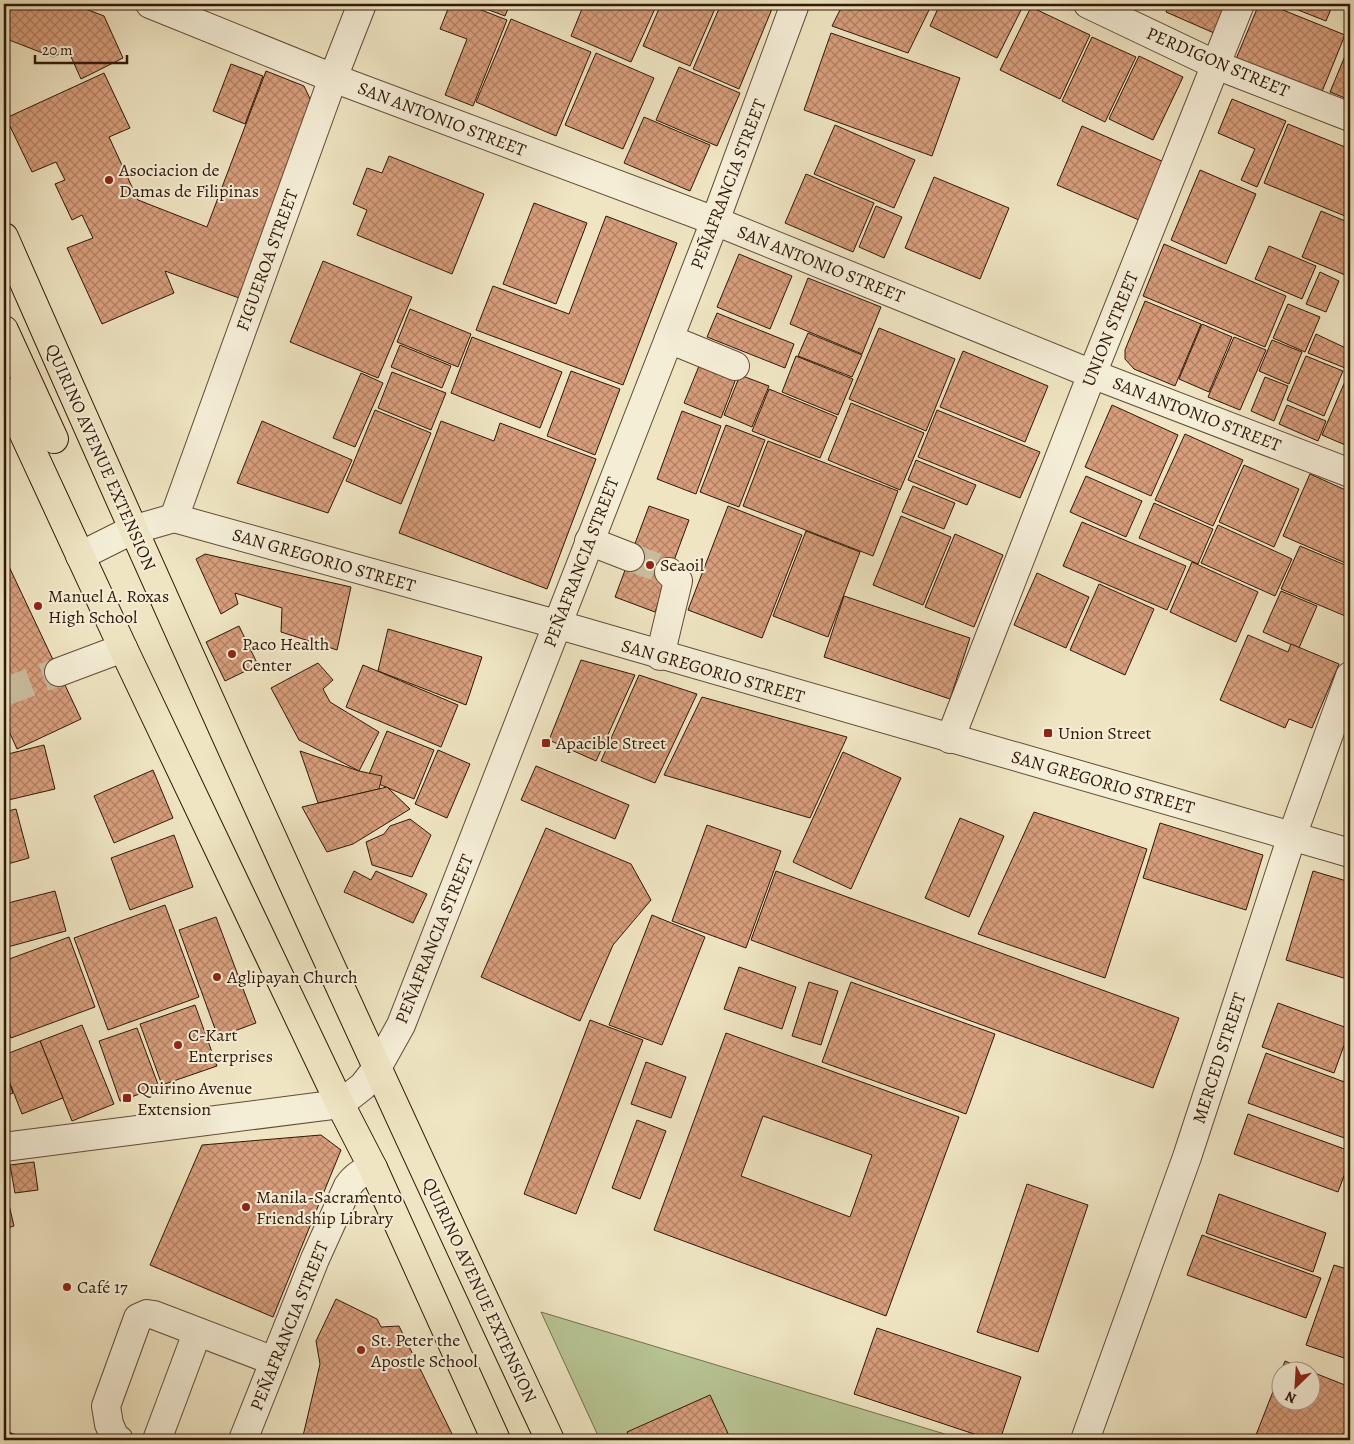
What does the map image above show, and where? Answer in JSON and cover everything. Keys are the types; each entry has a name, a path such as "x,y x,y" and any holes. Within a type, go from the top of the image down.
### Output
{"main road":[{"name":"QUIRINO AVENUE EXTENSION","path":"4,237 132,530 377,1068 550,1440"},
{"path":"4,330 54,439"},
{"path":"4,391 123,648 340,1104 373,1168 496,1440"}],"street":[{"name":"SAN ANTONIO STREET","path":"150,4 333,78 714,221 1092,374 1350,473"},
{"name":"FIGUEROA STREET","path":"174,518 333,78 362,4"},
{"name":"PEÑAFRANCIA STREET","path":"340,1104 363,1086 377,1068 401,1024 669,338 795,4"},
{"name":"PERDIGON STREET","path":"1088,4 1216,65 1350,116"},
{"name":"UNION STREET","path":"950,738 1092,374 1240,4"},
{"path":"669,338 735,366"},
{"path":"80,556 132,530 174,518"},
{"name":"SAN GREGORIO STREET","path":"174,518 556,624 660,656 1350,853"},
{"path":"589,541 630,557"},
{"path":"660,656 678,581 670,572"},
{"path":"59,672 123,648"},
{"name":"MERCED STREET","path":"1085,1440 1187,1157 1292,836 1350,676"},
{"path":"4,1147 340,1104"},
{"name":"PEÑAFRANCIA STREET","path":"243,1440 315,1259 348,1186 354,1178 373,1168"},
{"path":"119,1440 115,1438 109,1424 106,1406 138,1318 147,1314 154,1315 274,1361"},
{"path":"157,1440 197,1332"}],"green space":[{"path":"541,1312 948,1435 938,1440 600,1440"}],"building":[{"path":"4,4 73,4 104,16 123,58 81,79 68,50 53,57 4,38"},
{"path":"450,4 466,4 507,20 473,106 445,95 467,39 440,29"},
{"path":"473,4 510,4 505,16"},
{"path":"584,4 657,4 631,62 571,36"},
{"path":"661,4 717,4 690,66 643,46"},
{"path":"721,4 774,4 739,89 693,69"},
{"path":"843,4 932,4 908,53 832,26"},
{"path":"940,4 1014,4 1022,8 997,58 930,26"},
{"path":"1169,4 1227,4 1214,33 1166,12"},
{"path":"1259,4 1268,4 1345,35 1321,94 1236,59"},
{"path":"1283,4 1333,4 1326,21"},
{"path":"1031,7 1090,35 1060,99 1000,70"},
{"path":"511,19 591,52 556,136 476,102"},
{"path":"831,33 960,78 932,156 804,110"},
{"path":"1092,37 1136,57 1105,122 1062,101"},
{"path":"1350,44 1350,100 1330,92"},
{"path":"596,53 654,78 623,149 565,125"},
{"path":"1139,56 1183,77 1153,140 1109,119"},
{"path":"231,64 263,76 245,124 213,111"},
{"path":"679,67 740,93 717,146 656,120"},
{"path":"266,71 304,86 312,103 239,298 165,271 174,293 102,324 67,248 93,238 82,215 72,220 55,184 65,180 56,162 32,172 6,118 104,73 130,128 109,137 138,200 207,227"},
{"path":"1232,99 1286,121 1257,187 1241,180 1255,149 1218,133"},
{"path":"644,117 710,145 690,191 624,163"},
{"path":"1288,124 1350,149 1350,218 1264,183"},
{"path":"835,125 915,160 894,208 814,174"},
{"path":"1082,126 1164,162 1139,220 1057,185"},
{"path":"389,156 484,194 452,274 357,235 367,210 353,204 367,168 382,173"},
{"path":"1200,170 1256,194 1226,264 1171,240"},
{"path":"806,174 874,203 853,252 785,223"},
{"path":"934,177 1009,208 980,279 905,248"},
{"path":"534,203 587,223 556,304 503,284"},
{"path":"876,206 902,217 884,258 859,247"},
{"path":"1321,211 1350,223 1350,277 1302,257"},
{"path":"606,216 677,243 623,385 476,330 493,286 569,314"},
{"path":"1164,244 1286,296 1265,347 1143,296"},
{"path":"1269,246 1316,266 1302,299 1255,279"},
{"path":"739,254 792,276 770,329 717,307"},
{"path":"323,261 412,297 378,378 290,342"},
{"path":"1320,272 1339,281 1326,312 1306,304"},
{"path":"808,278 881,307 862,354 790,324"},
{"path":"1145,301 1201,324 1175,386 1134,369 1125,359 1125,350"},
{"path":"1288,304 1320,317 1305,352 1273,338"},
{"path":"410,309 471,334 458,367 397,342"},
{"path":"717,313 794,344 785,368 707,337"},
{"path":"1202,324 1232,337 1209,392 1179,379"},
{"path":"879,328 955,359 926,431 849,399"},
{"path":"808,333 862,355 852,377 798,356"},
{"path":"1316,334 1350,350 1350,356 1345,368 1308,353"},
{"path":"472,337 562,372 540,428 451,393"},
{"path":"1234,337 1266,350 1240,410 1208,397"},
{"path":"1272,340 1302,352 1289,384 1259,371"},
{"path":"400,345 451,366 442,388 391,367"},
{"path":"963,351 1048,386 1025,442 940,407"},
{"path":"796,356 853,379 838,415 782,392"},
{"path":"1306,356 1343,371 1324,416 1287,400"},
{"path":"701,361 737,376 721,418 684,403"},
{"path":"571,371 620,389 595,455 547,436"},
{"path":"392,372 446,393 431,430 378,408"},
{"path":"361,373 383,383 355,447 333,438"},
{"path":"1350,373 1350,447 1322,435"},
{"path":"740,375 769,386 752,427 724,415"},
{"path":"1265,377 1288,386 1274,421 1251,411"},
{"path":"769,389 837,417 820,458 752,431"},
{"path":"851,403 924,433 900,490 828,460"},
{"path":"1112,405 1178,435 1151,496 1085,467"},
{"path":"1287,405 1326,421 1318,441 1279,424"},
{"path":"375,410 431,433 401,504 346,481"},
{"path":"937,410 1040,452 1020,498 918,457"},
{"path":"682,411 721,426 696,494 657,479"},
{"path":"262,421 352,460 328,513 237,483"},
{"path":"441,421 494,441 500,423 596,459 547,589 399,533"},
{"path":"726,425 765,440 739,507 700,492"},
{"path":"1185,434 1243,460 1213,526 1155,500"},
{"path":"768,441 898,491 873,556 743,506"},
{"path":"916,460 976,485 967,505 908,480"},
{"path":"1244,465 1299,489 1274,547 1219,522"},
{"path":"1310,474 1350,492 1350,565 1283,536"},
{"path":"1086,476 1142,501 1126,537 1070,512"},
{"path":"913,486 955,503 944,529 902,512"},
{"path":"1154,503 1213,529 1198,564 1139,538"},
{"name":"Seaoil","path":"649,506 689,520 655,612 615,597"},
{"path":"728,506 802,535 762,638 688,610"},
{"path":"901,516 951,537 923,605 873,585"},
{"path":"1082,522 1186,566 1167,610 1063,566"},
{"path":"1218,525 1292,559 1275,596 1201,563"},
{"path":"806,531 860,552 828,637 773,616"},
{"path":"955,534 1003,555 974,627 925,607"},
{"path":"1300,546 1350,567 1350,618 1281,589"},
{"path":"205,554 351,587 337,650 281,632 282,608 235,593 238,604 221,614 196,559"},
{"path":"4,556 81,719 17,749 4,720"},
{"path":"1192,562 1258,592 1236,642 1170,612"},
{"path":"1037,573 1089,597 1066,648 1014,625"},
{"path":"1099,584 1154,609 1125,675 1070,650"},
{"path":"1281,591 1317,606 1299,648 1263,632"},
{"path":"844,596 970,638 950,699 824,657"},
{"name":"Paco Health Center","path":"239,626 258,665 225,681 206,642"},
{"path":"388,629 482,657 466,705 378,671"},
{"path":"1248,635 1288,652 1291,644 1339,664 1312,728 1289,719 1285,728 1220,700"},
{"path":"581,660 635,675 596,761 549,740"},
{"path":"318,663 333,680 323,689 330,702 379,732 359,771 299,740 271,688"},
{"path":"363,665 458,705 441,747 346,707"},
{"path":"639,675 697,694 655,783 601,761"},
{"path":"702,697 847,737 810,818 664,775"},
{"path":"387,731 434,750 414,799 367,779"},
{"path":"44,745 55,789 4,801 4,755"},
{"path":"438,750 470,764 447,818 415,804"},
{"path":"300,751 359,771 382,776 379,789 318,803"},
{"path":"843,752 901,778 851,889 793,862"},
{"path":"536,766 629,805 615,839 521,800"},
{"path":"153,770 173,818 114,843 94,796"},
{"path":"387,787 410,809 353,844 327,852 302,807"},
{"path":"16,809 29,858 4,865 4,812"},
{"path":"1034,812 1147,849 1105,978 978,934"},
{"path":"960,818 1004,836 969,917 925,898"},
{"path":"410,819 431,835 412,877 372,865 366,842 384,834 390,826"},
{"path":"1160,823 1263,855 1246,910 1143,878"},
{"path":"707,825 781,851 746,948 672,921"},
{"path":"546,828 631,864 651,900 613,945 580,1021 481,977"},
{"path":"174,835 193,887 130,910 111,858"},
{"path":"354,871 371,880 376,871 427,894 413,923 344,892"},
{"path":"776,871 1179,1018 1153,1088 751,940"},
{"path":"1313,871 1350,882 1350,980 1286,960"},
{"path":"55,891 66,931 4,948 4,904"},
{"path":"165,905 199,997 108,1030 74,938"},
{"path":"652,915 705,937 662,1045 609,1025"},
{"name":"Aglipayan Church","path":"216,917 256,1023 218,1037 179,930"},
{"path":"69,937 95,1007 11,1038 4,1016 4,961"},
{"path":"739,967 796,987 782,1029 724,1009"},
{"path":"809,982 838,991 821,1045 792,1036"},
{"path":"851,982 995,1034 966,1114 822,1062"},
{"path":"1278,1003 1350,1029 1334,1073 1262,1047"},
{"name":"C-Kart Enterprises","path":"195,1005 217,1066 162,1085 140,1024"},
{"path":"590,1020 643,1040 576,1214 524,1194"},
{"path":"82,1025 114,1104 72,1121 40,1041"},
{"path":"137,1028 159,1087 120,1101 99,1041"},
{"path":"726,1033 959,1117 886,1316 654,1230","holes":["763,1116 872,1155 850,1217 741,1176"]},
{"path":"40,1041 63,1098 22,1114 4,1068 4,1055"},
{"path":"1266,1053 1350,1084 1350,1140 1248,1103"},
{"path":"646,1062 686,1077 671,1118 631,1104"},
{"path":"4,1068 13,1093 4,1097"},
{"path":"1248,1114 1350,1151 1350,1160 1338,1192 1234,1154"},
{"path":"637,1120 666,1131 640,1199 612,1188"},
{"name":"Manila-Sacramento Friendship Library","path":"321,1135 341,1150 273,1317 150,1265 202,1145"},
{"path":"34,1162 38,1190 15,1193 10,1165"},
{"path":"4,1169 9,1187 4,1188"},
{"path":"1027,1184 1088,1205 1038,1352 977,1332"},
{"path":"6,1192 14,1226 4,1229 4,1193"},
{"path":"1219,1194 1326,1233 1313,1272 1206,1233"},
{"path":"1202,1235 1321,1278 1306,1318 1187,1275"},
{"path":"1334,1265 1350,1270 1350,1360 1306,1345"},
{"name":"St. Peter the Apostle School","path":"336,1299 377,1319 381,1327 399,1326 455,1440 314,1440 303,1436 320,1364 316,1341"},
{"path":"877,1328 1021,1377 1000,1440 992,1440 854,1394"},
{"path":"1322,1376 1350,1387 1350,1440 1254,1440 1272,1394 1272,1412 1322,1412"},
{"path":"710,1395 731,1440 631,1440 627,1432"},
{"path":"4,1430 28,1440 4,1440"}],"tunnel":[{"path":"630,557 669,572"},
{"path":"4,692 59,672"}],"place":[{"name":"Asociacion de Damas de Filipinas","path":"109,180"},
{"name":"Seaoil","path":"650,565"},
{"name":"Manuel A. Roxas High School","path":"38,606"},
{"name":"Paco Health Center","path":"232,654"},
{"name":"Union Street","path":"1048,733"},
{"name":"Apacible Street","path":"546,743"},
{"name":"Aglipayan Church","path":"217,977"},
{"name":"C-Kart Enterprises","path":"178,1045"},
{"name":"Quirino Avenue Extension","path":"127,1098"},
{"name":"Manila-Sacramento Friendship Library","path":"246,1207"},
{"name":"Café 17","path":"67,1287"},
{"name":"St. Peter the Apostle School","path":"361,1350"}]}
